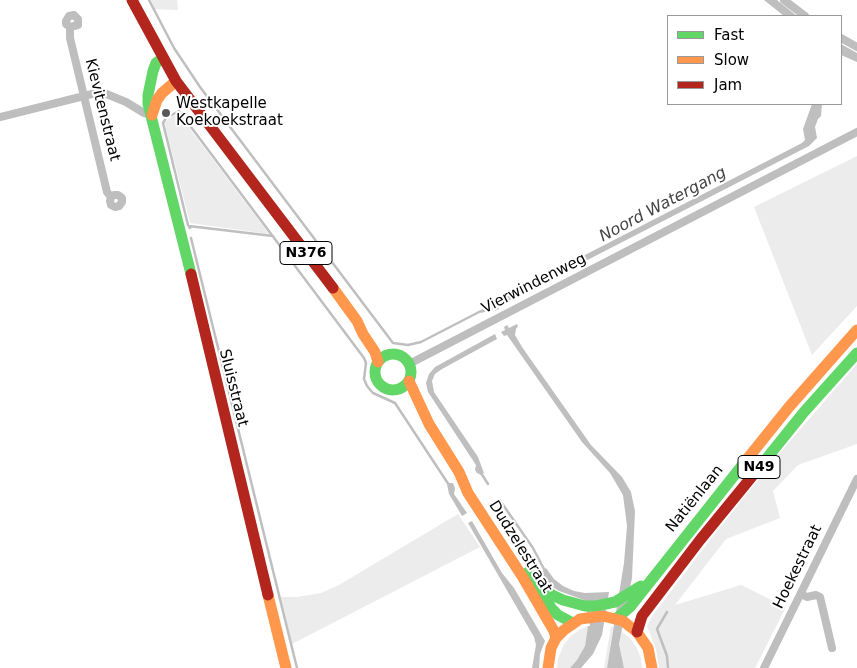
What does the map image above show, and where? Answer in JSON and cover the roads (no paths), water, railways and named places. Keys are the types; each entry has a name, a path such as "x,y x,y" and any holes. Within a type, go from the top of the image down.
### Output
{"main road":[{"name":"N376","path":"132,0 176,81 357,321 375,352 378,362 376,376 379,382 384,388 398,390"},
{"name":"Sluisstraat","path":"163,58 156,63 148,95 148,104 286,668"},
{"path":"152,116 157,100 176,81"},
{"name":"N376","path":"357,321 369,330 388,355 400,355 409,364 411,370 409,381"},
{"name":"Natiënlaan","path":"621,621 688,532 783,414 857,330"},
{"name":"Natiënlaan","path":"637,632 642,616 700,540 804,412 857,354"},
{"path":"378,362 388,355"},
{"path":"398,390 409,381"},
{"name":"Dudzelestraat","path":"409,381 429,424 459,472 468,493 522,576 548,620 556,638"},
{"name":"Dudzelestraat","path":"398,390 405,395 429,424"},
{"name":"Dudzelestraat","path":"459,472 475,489 552,609 558,615 573,623"},
{"path":"528,572 552,594 586,611 621,621 637,632 648,648 652,668"},
{"path":"548,668 549,655 556,638 586,611 596,606 615,602 651,580"}],"street":[{"path":"784,0 804,15"},
{"name":"Kievitenstraat","path":"70,28 70,38 84,96 108,192 111,197"},
{"path":"842,39 857,48"},
{"path":"0,117 96,93 104,93 126,102 152,116"},
{"name":"Vierwindenweg","path":"409,364 857,132"},
{"name":"Hoekestraat","path":"764,668 857,479"},
{"path":"801,594 820,597 832,648"}],"waterway":[{"path":"149,0 174,48 200,87 393,343 408,345 421,342 481,311"},
{"path":"190,228 163,123 166,118 179,111 364,358 366,363 364,379 367,386 373,393 395,403 449,485"},
{"path":"189,226 273,236"},
{"path":"191,238 297,668"},
{"path":"481,473 488,484"},
{"path":"499,499 533,548 545,571"},
{"path":"667,612 657,629 667,656 668,668"}],"place":[{"name":"Westkapelle Koekoekstraat","path":"166,113"}],"water label":[{"name":"Noord Watergang","path":"663,205"}]}
